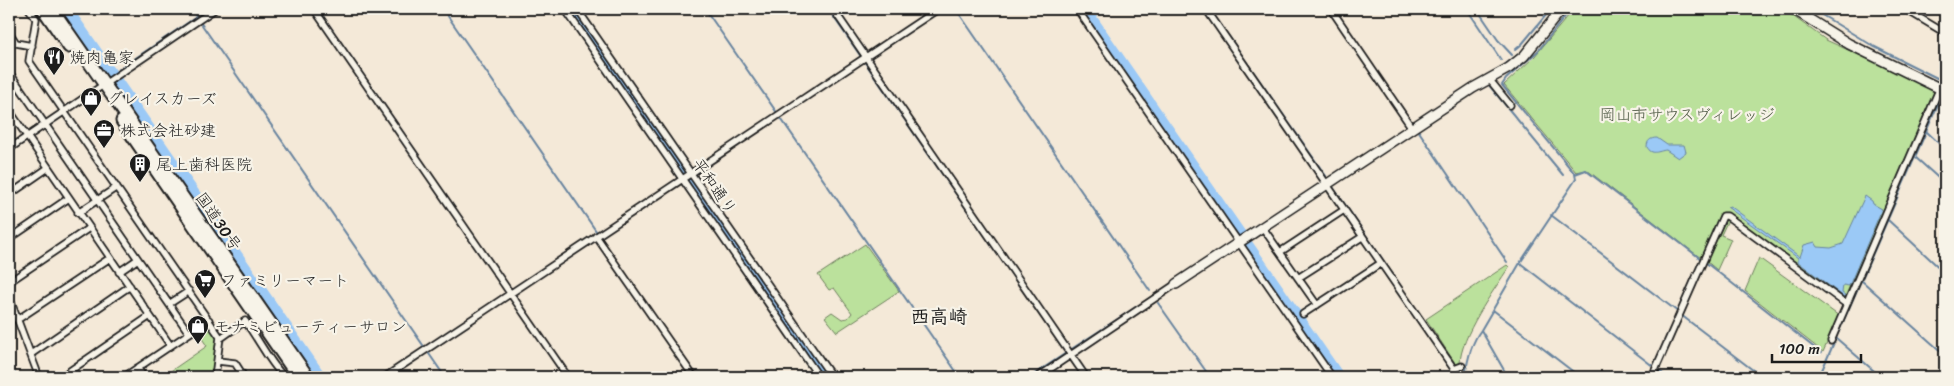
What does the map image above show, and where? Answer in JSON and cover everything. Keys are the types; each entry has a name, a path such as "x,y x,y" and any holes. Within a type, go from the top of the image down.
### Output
{"highway":[{"name":"国道30号","path":"43,9 104,84 298,377"},
{"name":"国道30号","path":"52,9 308,377"}],"street":[{"path":"29,9 36,19 29,61 221,338 215,377"},
{"path":"9,149 215,9"},
{"path":"314,9 568,377"},
{"path":"565,9 686,177 819,377"},
{"name":"平和通り","path":"577,9 686,177 832,377"},
{"path":"833,9 864,58 1086,377"},
{"path":"385,377 938,9"},
{"path":"1077,9 1240,241 1332,377"},
{"path":"1206,9 1362,237 1458,367"},
{"path":"1330,9 1411,126"},
{"path":"1038,377 1070,353 1240,241 1263,228 1411,126 1524,56 1562,9"},
{"path":"1793,9 1810,13 1849,44 1943,90"},
{"path":"1905,9 1945,33"},
{"path":"9,32 16,43 32,46"},
{"path":"9,72 189,333"},
{"path":"1489,79 1510,105"},
{"path":"1831,341 1943,90 1945,80"},
{"path":"9,110 88,228 170,345"},
{"path":"9,195 48,168"},
{"path":"78,212 117,187"},
{"path":"9,239 69,198"},
{"path":"1280,252 1344,210"},
{"path":"1652,377 1722,216 1727,216 1846,304"},
{"path":"9,282 88,228"},
{"path":"1263,228 1317,305"},
{"path":"598,235 694,377"},
{"path":"1298,278 1362,237"},
{"path":"17,320 110,258"},
{"path":"119,272 138,259"},
{"path":"1304,314 1381,263"},
{"path":"31,354 130,286"},
{"path":"169,304 189,291"},
{"path":"9,297 39,377"},
{"path":"61,377 150,316"},
{"path":"124,377 209,320"},
{"path":"221,338 245,321 257,337 271,364 284,377"},
{"path":"218,361 235,363 244,377"},
{"path":"137,368 144,377"}],"green space":[{"name":"岡山市サウスヴィレッジ","path":"1574,9 1783,9 1826,40 1937,90 1844,299 1726,213 1721,214 1702,259 1587,170 1576,172 1504,85 1534,57"},
{"path":"1725,218 1728,220 1721,235 1731,239 1717,270 1705,260"},
{"path":"865,244 899,291 837,332 825,317 832,312 842,319 848,318 852,313 834,288 829,290 818,275"},
{"path":"1759,258 1839,316 1823,352 1745,291"},
{"path":"1507,265 1509,267 1472,328 1461,353 1460,364 1457,366 1426,319"},
{"path":"207,325 219,339 212,377 162,377 207,346 197,331"}],"water":[{"path":"1657,138 1667,145 1684,145 1686,152 1678,158 1666,150 1655,152 1649,150 1647,147 1649,140"},
{"path":"1865,196 1882,209 1849,286 1843,285 1842,293 1845,295 1844,297 1798,262 1798,258 1727,207 1730,206 1800,257 1804,245 1815,242 1818,247 1831,248 1843,244"}],"waterway":[{"path":"67,9 321,377"},
{"path":"191,9 197,18"},
{"path":"112,74 208,9"},
{"path":"318,9 457,211"},
{"path":"443,9 636,289"},
{"path":"571,9 825,377"},
{"path":"705,9 960,377"},
{"path":"828,9 1066,353"},
{"path":"956,9 1150,291"},
{"path":"1085,9 1339,377"},
{"path":"1467,9 1501,60"},
{"path":"1477,9 1498,40 1512,55"},
{"path":"1515,50 1551,9"},
{"path":"1508,377 1481,330 1520,263 1576,179 1575,174 1502,85 1506,79 1538,51 1571,9"},
{"path":"1812,9 1873,46 1941,80"},
{"path":"1911,9 1937,25"},
{"path":"200,22 445,377"},
{"path":"1223,28 1326,176"},
{"path":"1481,79 1499,69 1523,51"},
{"path":"1488,84 1563,175"},
{"path":"1819,377 1942,95"},
{"path":"1418,130 1507,262"},
{"path":"1927,132 1945,149"},
{"path":"1915,157 1945,184"},
{"path":"1575,174 1586,170 1701,259"},
{"path":"1333,187 1400,285"},
{"path":"1551,215 1678,312"},
{"path":"1888,220 1945,273"},
{"path":"1705,262 1821,353"},
{"path":"1520,263 1654,367"},
{"path":"1861,280 1945,355"},
{"path":"1070,350 1173,283"},
{"path":"1158,303 1210,377"},
{"path":"1493,310 1580,377"},
{"path":"1681,315 1762,377"},
{"path":"1465,377 1472,347 1481,330"},
{"path":"1836,338 1881,377"},
{"path":"1030,377 1066,353"},
{"path":"1072,362 1083,377"},
{"path":"1457,370 1457,377"},
{"path":"1658,370 1667,377"},
{"path":"9,372 11,377"}],"place":[{"name":"焼肉亀家","path":"54,76"},
{"name":"グレイスカーズ","path":"91,117"},
{"name":"株式会社砂建","path":"104,149"},
{"name":"尾上歯科医院","path":"140,183"},
{"name":"ファミリーマート","path":"205,299"},
{"name":"モナミビューティーサロン","path":"198,345"}],"district":[{"name":"西高崎","path":"939,316"}]}
